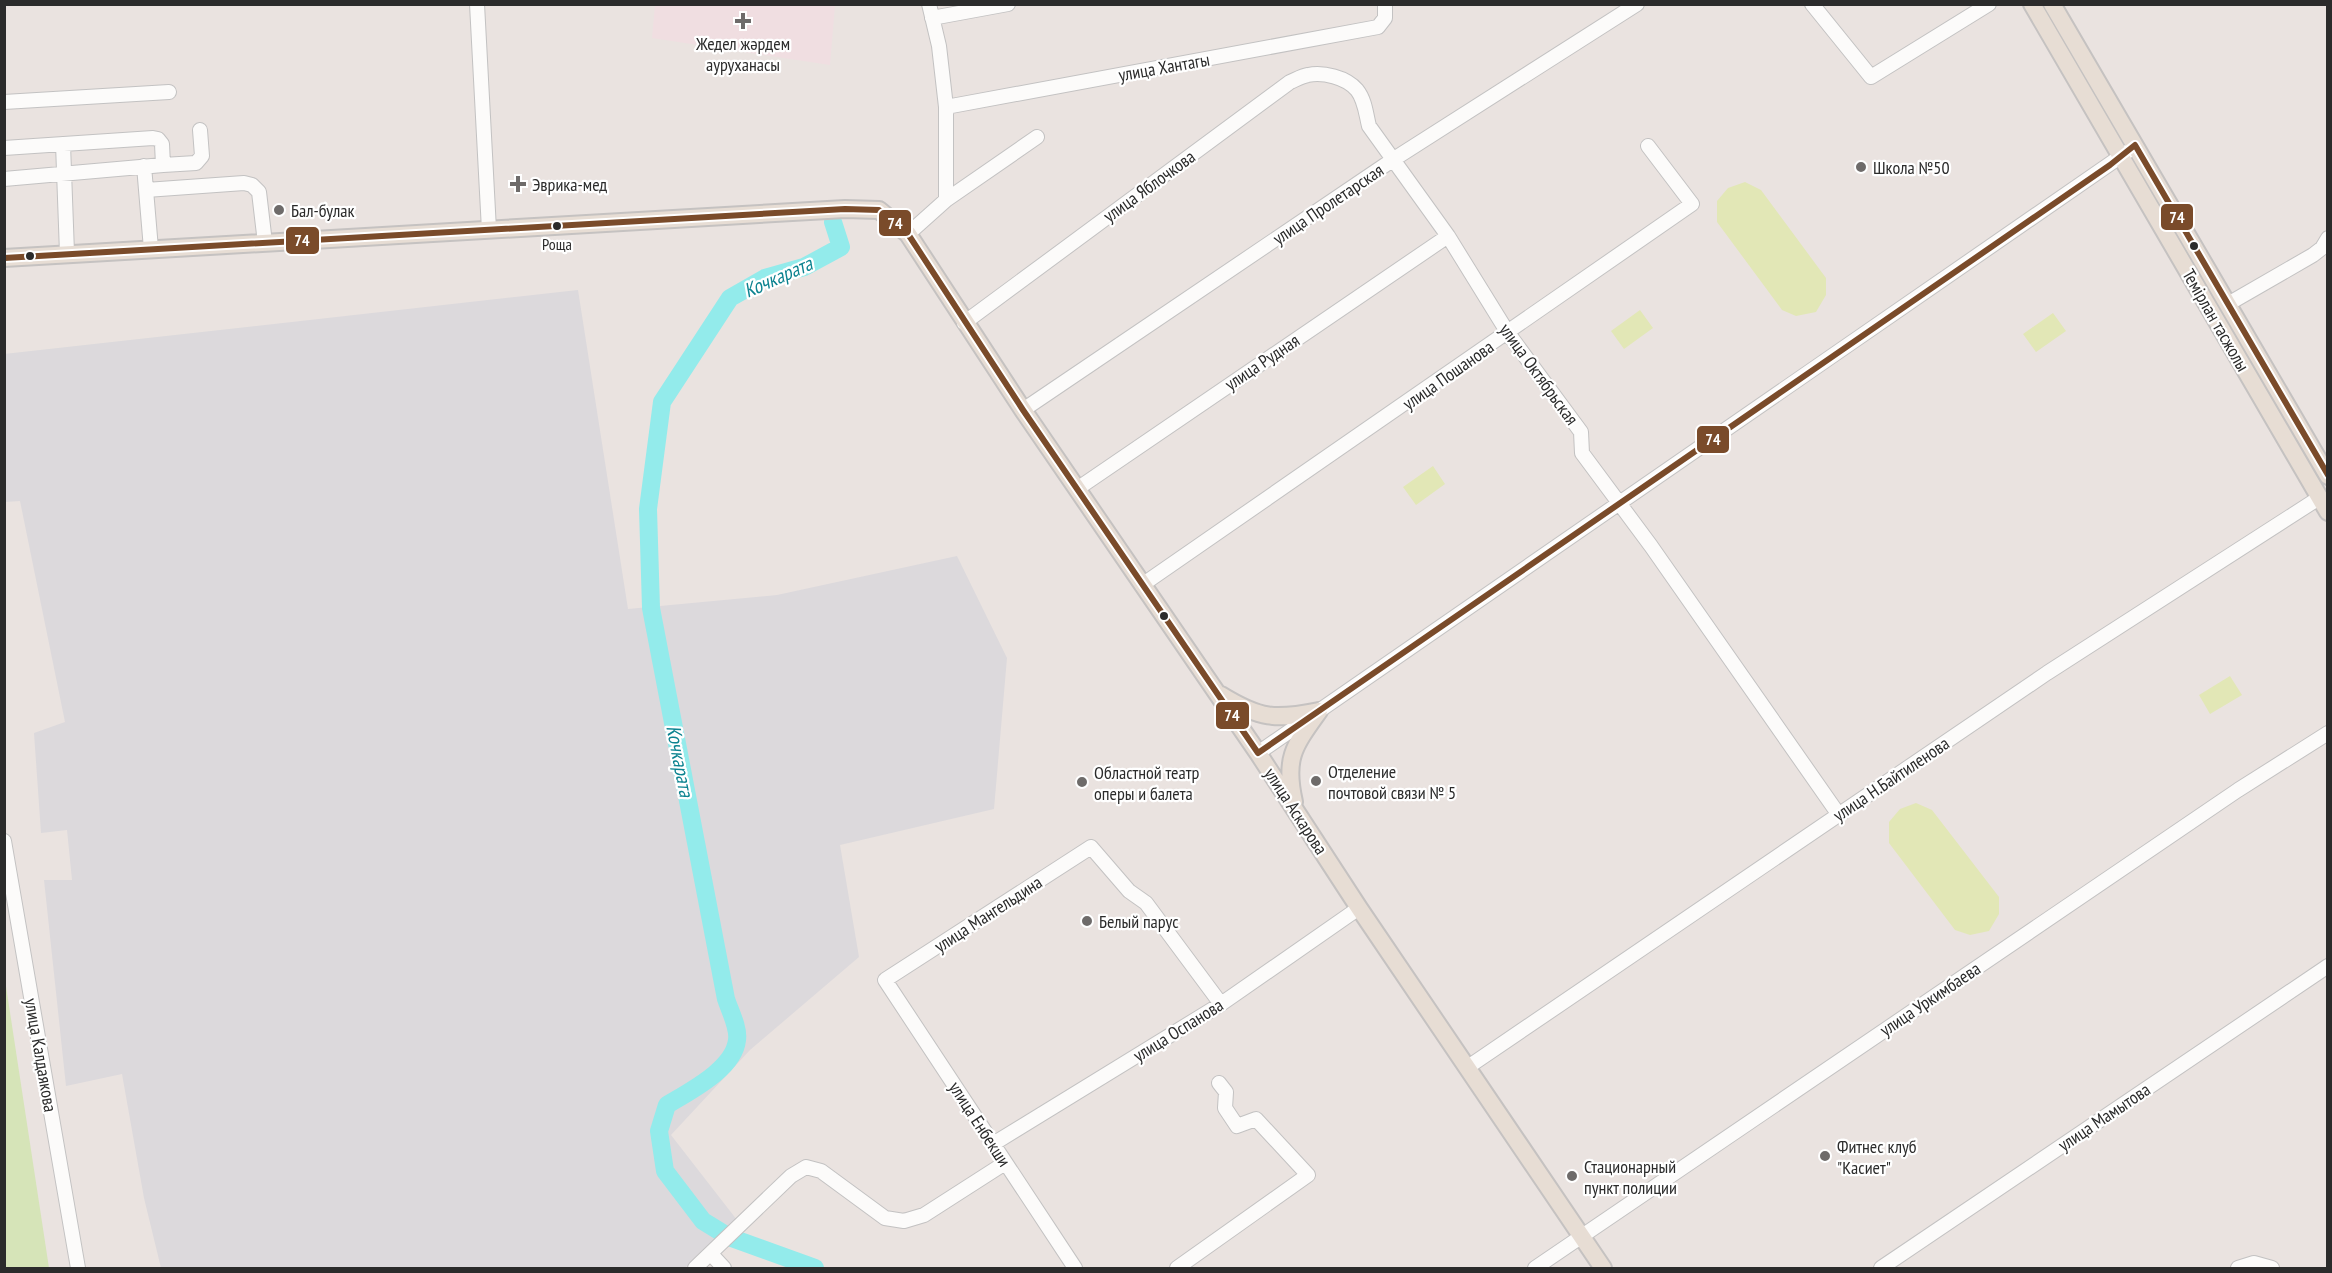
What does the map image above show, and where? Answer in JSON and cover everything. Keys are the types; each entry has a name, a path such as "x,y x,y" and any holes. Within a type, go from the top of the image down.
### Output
{"main road":[{"name":"Темірлан тасжолы","path":"2032,4 2324,505"},
{"name":"Темірлан тасжолы","path":"2052,4 2328,476"},
{"name":"улица Аскарова","path":"4,258 807,211 879,210 908,234 964,323 1258,753 1359,908 1603,1269"},
{"path":"1215,692 1239,707 1270,717 1289,717 1319,711"},
{"path":"1297,812 1289,772 1292,754 1319,711"}],"street":[{"path":"477,4 489,231"},
{"path":"946,200 946,107 939,46 930,11 1008,4"},
{"name":"улица Хантагы","path":"946,107 1378,27 1383,24 1385,18 1385,4"},
{"name":"улица Пролетарская","path":"1023,410 1394,159 1637,4"},
{"path":"1812,4 1871,77 1989,4"},
{"name":"улица Яблочкова","path":"964,323 1290,82 1308,75 1343,80"},
{"name":"улица Октябрьская","path":"1343,80 1356,89 1364,104 1369,126 1448,236 1508,333 1581,432 1582,453 1652,546 1839,815"},
{"path":"4,102 169,92"},
{"path":"4,178 196,163 202,156 200,130"},
{"path":"908,234 946,200 1037,137"},
{"path":"4,148 153,138 158,139 162,144 163,165"},
{"path":"63,144 67,254"},
{"path":"1258,753 2121,157 2135,145"},
{"name":"улица Пошанова","path":"1142,585 1692,204 1648,147"},
{"path":"144,166 152,249"},
{"path":"146,190 244,183 252,185 260,192 265,243"},
{"name":"улица Рудная","path":"1077,489 1448,236"},
{"path":"2228,304 2313,255 2322,248 2328,238"},
{"name":"улица Н.Байтиленова","path":"1468,1067 2054,668 2324,505"},
{"name":"улица Уркимбаева","path":"1535,1269 2238,790 2328,733"},
{"name":"улица Калдаякова","path":"4,841 7,872 78,1269"},
{"name":"улица Мангельдина","path":"885,980 1091,847 1129,891 1146,903 1221,1004"},
{"name":"улица Оспанова","path":"993,1144 1221,1004 1359,908"},
{"name":"улица Мамытова","path":"1881,1269 2328,966"},
{"name":"улица Енбекши","path":"885,980 1075,1269"},
{"path":"1176,1269 1308,1175 1256,1119 1237,1126 1225,1108 1226,1092 1219,1083"},
{"path":"695,1269 791,1176 806,1167 821,1171 885,1218 904,1221 924,1215 1005,1163"},
{"path":"711,1254 724,1269"},
{"path":"2238,1269 2254,1263 2272,1269"}],"shaded area":[{"name":"Жедел жәрдем ауруханасы","path":"655,5 835,5 830,65 652,38"},
{"path":"578,290 628,609 777,595 957,556 1007,658 994,809 840,845 859,957 750,1050 671,1135 737,1220 685,1268 161,1268 144,1198 122,1074 66,1086 44,880 72,880 67,830 41,833 34,733 65,722 20,501 5,502 4,354"}],"green space":[{"path":"1745,182 1761,190 1826,278 1826,295 1816,312 1796,316 1782,310 1717,222 1717,201 1728,188"},
{"path":"1640,310 1653,328 1624,349 1611,331"},
{"path":"2053,313 2066,331 2036,352 2023,334"},
{"path":"1433,466 1445,484 1416,505 1403,487"},
{"path":"2230,676 2242,695 2210,714 2199,695"},
{"path":"1916,803 1932,810 1999,897 1999,914 1989,931 1970,935 1955,930 1889,843 1889,822 1900,809"},
{"path":"4,973 44,1235 49,1268 5,1268"}],"waterway":[{"name":"Кочкарата","path":"815,1268 729,1237 703,1221 665,1171 659,1131 667,1105 720,1070 734,1051 737,1035 726,999 651,608 648,509 662,402 730,298 765,278 804,267 841,247 833,222"}],"transit line":[{"name":"74","path":"4,258 845,209 879,210 908,234 1023,410 1258,753 2110,165 2135,145 2328,475"}],"place":[{"name":"Жедел жәрдем ауруханасы","path":"743,21"},
{"name":"Школа №50","path":"1861,167"},
{"name":"Эврика-мед","path":"518,184"},
{"name":"Бал-булак","path":"279,210"},
{"name":"Роща","path":"557,226"},
{"name":"Отделение почтовой связи № 5","path":"1316,781"},
{"name":"Областной театр оперы и балета","path":"1082,782"},
{"name":"Белый парус","path":"1087,921"},
{"name":"Фитнес клуб \"Касиет\"","path":"1825,1156"},
{"name":"Стационарный пункт полиции","path":"1572,1176"}]}
